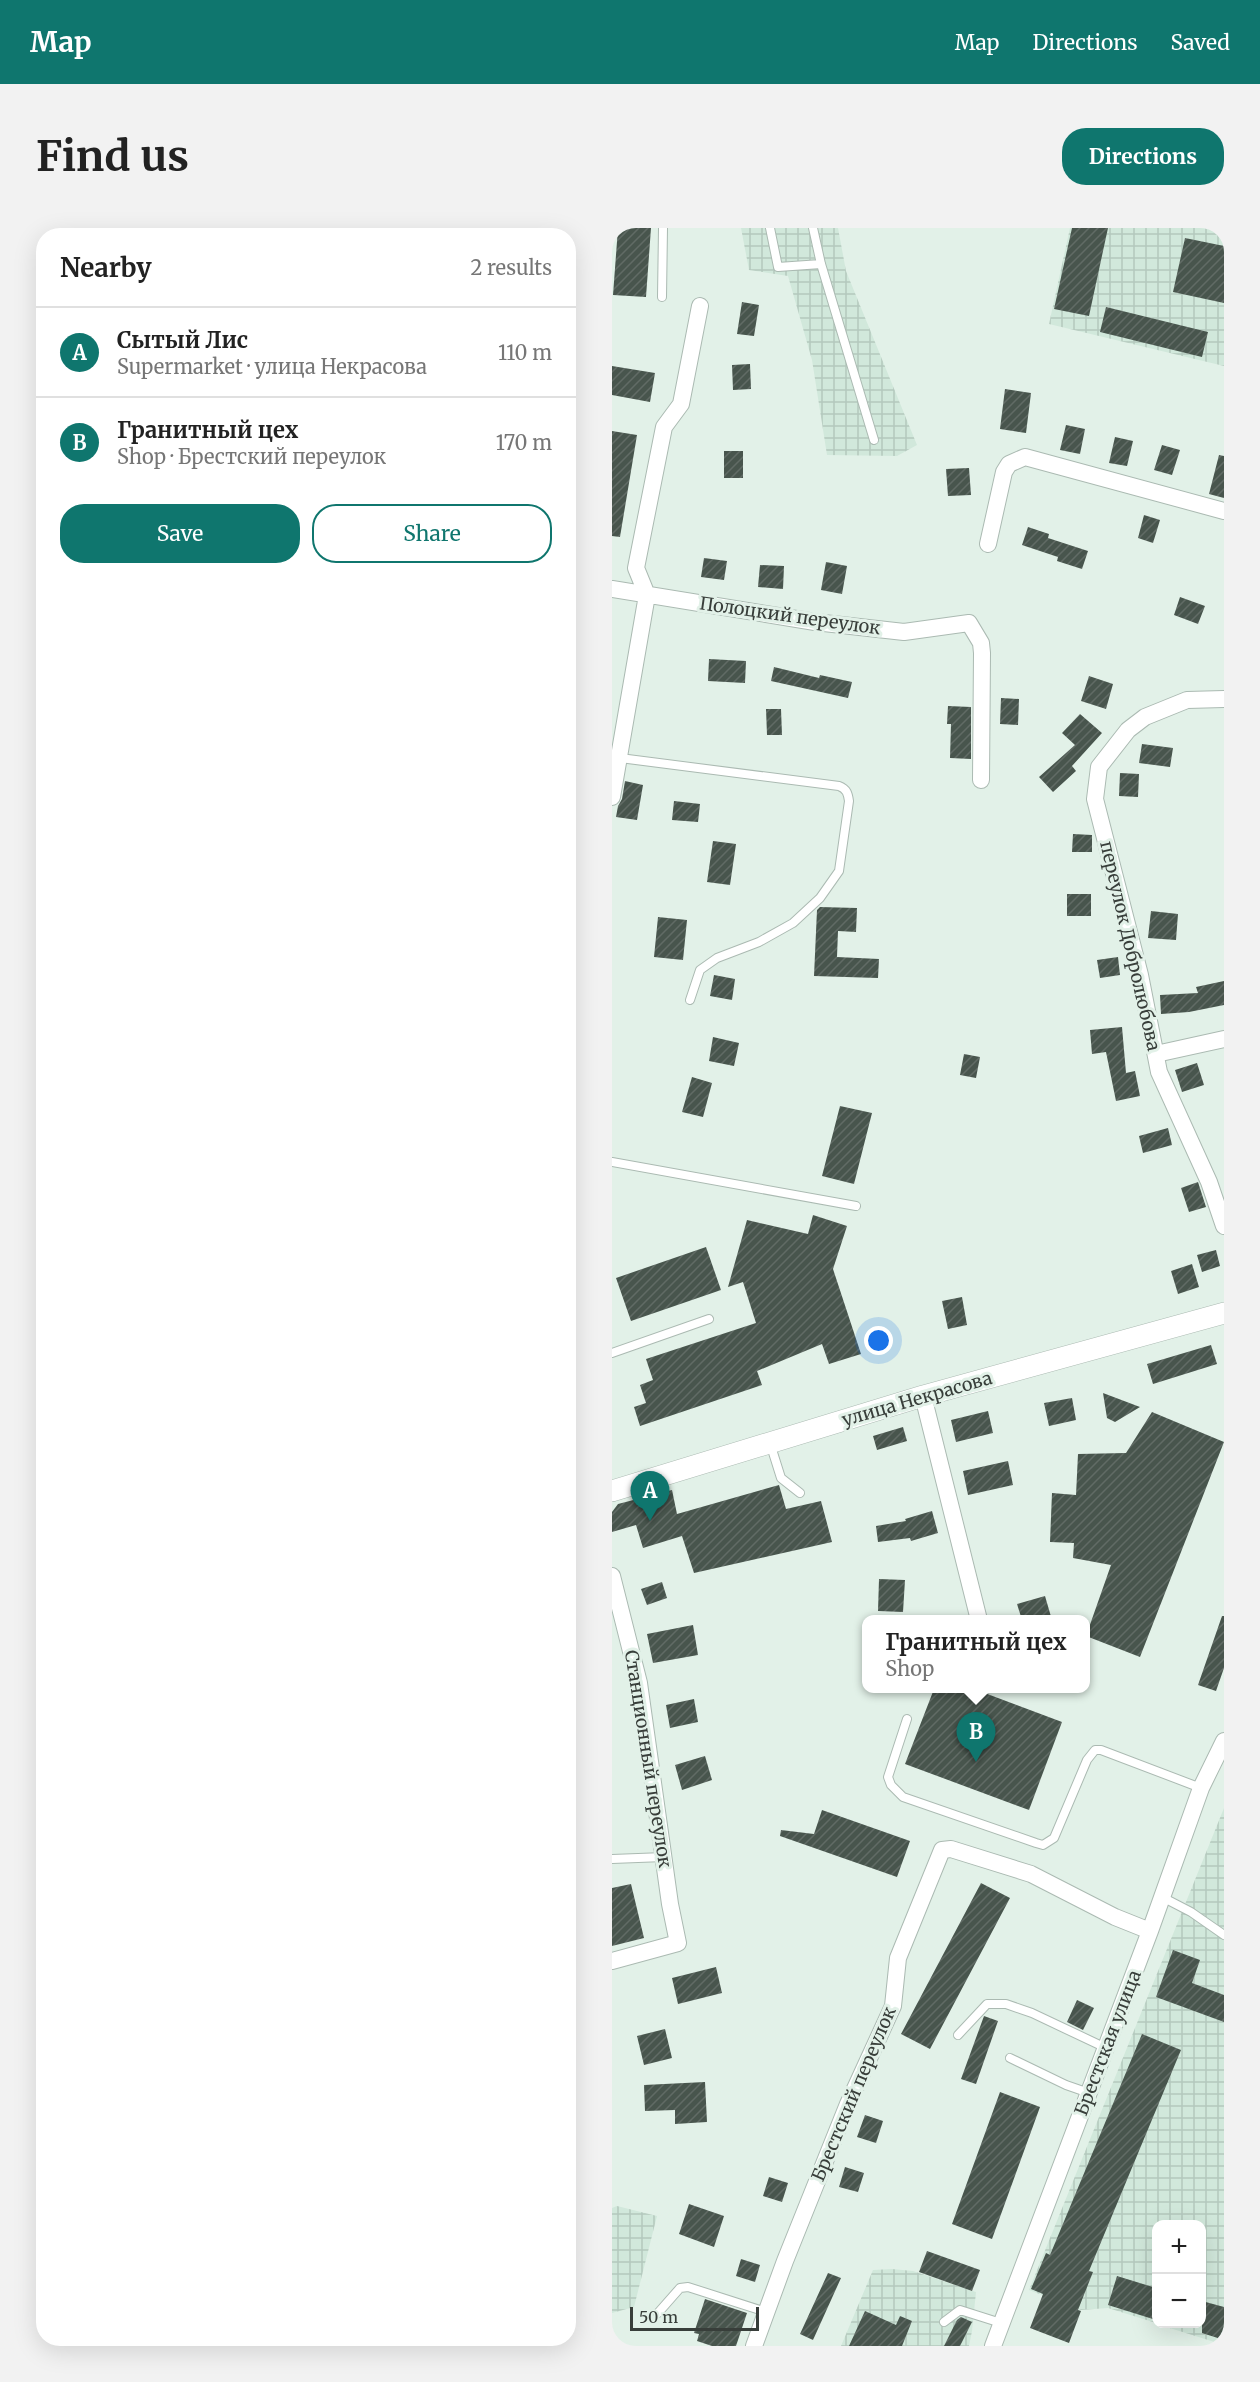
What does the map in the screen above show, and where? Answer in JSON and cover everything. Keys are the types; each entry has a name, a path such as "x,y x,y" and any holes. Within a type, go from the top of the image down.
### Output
{"street":[{"path":"612,797 647,596 636,568 664,427 681,404 700,306"},
{"path":"988,544 1004,472 1009,464 1025,457 1224,511"},
{"name":"Полоцкий переулок","path":"612,589 815,622 904,632 969,623 981,644 982,653 981,780"},
{"name":"переулок Добролюбова","path":"1224,699 1187,700 1145,717 1128,730 1099,767 1095,799 1140,975 1159,1072 1209,1182 1224,1226"},
{"path":"1156,1054 1224,1039"},
{"name":"улица Некрасова","path":"612,1491 923,1396 1224,1313"},
{"path":"923,1396 978,1615"},
{"name":"Станционный переулок","path":"612,1576 639,1683 670,1904 678,1943 612,1961"},
{"name":"Брестская улица","path":"993,2346 1202,1788 1224,1741"},
{"name":"Брестский переулок","path":"754,2346 848,2104 892,2006 898,1958 942,1850 951,1849 1031,1874 1116,1917 1150,1931"}],"lane":[{"path":"662,297 663,228"},
{"path":"770,228 778,267 821,264"},
{"path":"813,228 821,264 873,440"},
{"path":"620,758 839,786 844,788 848,794 849,801 839,871 820,898 793,923 759,942 717,958 700,970 690,1000"},
{"path":"612,1162 856,1206"},
{"path":"612,1353 710,1318"},
{"path":"770,1443 781,1478 800,1493"},
{"path":"907,1719 888,1777 896,1792 903,1797 1043,1845 1054,1838 1087,1760 1095,1750 1101,1750 1202,1788"},
{"path":"612,1859 664,1857"},
{"path":"1162,1897 1191,1912 1224,1935"},
{"path":"957,2035 987,2004 1006,2004 1032,2013 1106,2048"},
{"path":"1010,2058 1066,2085 1089,2093"},
{"path":"658,2313 680,2288 688,2288 766,2312"},
{"path":"944,2322 960,2310 1001,2323"}],"shaded area":[{"path":"741,228 838,228 846,271 917,445 897,456 827,455 812,360 788,276 749,270"},
{"path":"1070,228 1224,228 1224,366 1049,324"},
{"path":"1224,1808 1224,2345 1170,2328 1206,2328 1206,2220 1152,2220 1152,2322 1108,2308 1081,2310 1029,2290"},
{"path":"617,2206 657,2216 634,2307 612,2313 612,2208"},
{"path":"873,2270 913,2271 976,2292 969,2346 841,2346"}],"building":[{"path":"618,228 651,228 646,297 613,295"},
{"path":"1072,228 1108,228 1089,316 1054,309"},
{"path":"1185,238 1224,246 1224,303 1173,292"},
{"path":"742,302 759,305 754,336 737,334"},
{"path":"1106,307 1208,332 1202,357 1100,332"},
{"path":"750,364 751,389 733,390 732,365"},
{"path":"612,366 655,373 650,402 612,395"},
{"path":"1005,389 1031,393 1026,433 1000,429"},
{"path":"1066,425 1085,429 1080,454 1060,450"},
{"path":"612,431 637,435 620,537 612,536"},
{"path":"1115,437 1133,441 1127,466 1109,463"},
{"path":"1162,445 1180,450 1172,475 1154,470"},
{"path":"724,451 743,451 743,478 724,478"},
{"path":"1219,455 1224,456 1224,498 1209,494"},
{"path":"969,468 971,495 948,496 946,469"},
{"path":"1144,515 1160,520 1153,543 1138,538"},
{"path":"1028,527 1049,534 1048,538 1088,551 1082,569 1057,561 1058,557 1022,545"},
{"path":"704,558 727,561 724,580 701,577"},
{"path":"826,562 847,566 842,594 821,590"},
{"path":"760,565 784,566 783,589 758,587"},
{"path":"1180,597 1205,606 1198,624 1174,615"},
{"path":"709,659 746,661 745,683 708,681"},
{"path":"774,667 819,678 820,675 852,682 848,698 771,681"},
{"path":"1089,676 1113,684 1106,709 1081,701"},
{"path":"1001,698 1019,699 1018,725 1000,724"},
{"path":"948,706 971,707 971,759 950,758 951,724 947,724"},
{"path":"766,709 781,709 782,735 767,735"},
{"path":"1080,714 1102,733 1072,766 1076,771 1053,792 1039,777 1075,745 1062,733"},
{"path":"1142,744 1173,748 1170,767 1139,763"},
{"path":"1120,773 1139,774 1138,797 1119,796"},
{"path":"625,781 643,785 637,820 616,817"},
{"path":"674,801 700,804 698,822 672,820"},
{"path":"1073,834 1092,835 1092,852 1072,852"},
{"path":"713,841 736,844 730,885 707,882"},
{"path":"1067,894 1091,894 1091,916 1067,916"},
{"path":"820,907 857,908 856,932 838,931 837,957 879,959 878,978 814,976 817,910"},
{"path":"1151,911 1178,914 1176,940 1148,938"},
{"path":"658,917 687,920 683,960 654,957"},
{"path":"1118,957 1120,975 1100,978 1097,960"},
{"path":"714,975 735,979 732,1000 710,996"},
{"path":"1224,981 1224,1005 1189,1012 1161,1014 1160,995 1198,993 1196,987"},
{"path":"1122,1027 1126,1073 1135,1071 1140,1096 1116,1101 1106,1052 1092,1054 1090,1030"},
{"path":"713,1037 739,1043 734,1066 709,1061"},
{"path":"964,1054 980,1057 976,1078 960,1075"},
{"path":"1197,1063 1204,1085 1182,1092 1175,1070"},
{"path":"692,1077 712,1083 703,1117 682,1112"},
{"path":"840,1106 872,1113 854,1184 822,1176"},
{"path":"1168,1128 1172,1145 1143,1153 1139,1136"},
{"path":"1198,1182 1206,1207 1189,1212 1181,1188"},
{"path":"813,1215 847,1226 833,1269 861,1354 829,1364 822,1344 757,1371 762,1385 640,1426 634,1407 646,1403 640,1385 653,1380 646,1359 756,1323 743,1282 728,1287 747,1220 808,1234"},
{"path":"706,1247 721,1290 631,1321 616,1278"},
{"path":"1216,1250 1220,1266 1202,1272 1197,1255"},
{"path":"1192,1264 1199,1287 1178,1294 1171,1271"},
{"path":"962,1297 967,1325 948,1329 942,1301"},
{"path":"1211,1345 1217,1364 1153,1384 1147,1364"},
{"path":"1103,1393 1140,1407 1115,1422 1107,1418"},
{"path":"1072,1398 1076,1420 1049,1426 1044,1403"},
{"path":"988,1411 993,1433 956,1442 951,1420"},
{"path":"1152,1412 1224,1442 1140,1657 1090,1638 1090,1625 1111,1565 1073,1558 1074,1543 1050,1542 1052,1493 1076,1495 1078,1454 1126,1453"},
{"path":"903,1427 907,1441 877,1450 873,1436"},
{"path":"1008,1461 1013,1485 968,1495 963,1471"},
{"path":"779,1485 786,1509 821,1501 832,1542 694,1573 682,1536 643,1548 636,1525 612,1532 612,1512 618,1504 672,1490 677,1514"},
{"path":"932,1511 938,1533 911,1541 910,1538 878,1542 876,1526 906,1521 905,1519"},
{"path":"879,1579 905,1580 903,1612 878,1611"},
{"path":"662,1582 667,1598 647,1605 641,1589"},
{"path":"1045,1596 1051,1615 1020,1615 1017,1604"},
{"path":"1222,1616 1224,1616 1224,1668 1216,1691 1198,1685"},
{"path":"693,1625 698,1655 653,1663 647,1634"},
{"path":"932,1693 985,1693 1062,1722 1029,1810 905,1764"},
{"path":"694,1699 698,1722 670,1728 666,1705"},
{"path":"705,1756 712,1780 682,1790 675,1765"},
{"path":"822,1810 910,1841 897,1877 780,1836 781,1830 814,1834"},
{"path":"981,1883 1010,1898 930,2049 901,2034"},
{"path":"631,1884 644,1938 612,1946 612,1888"},
{"path":"1173,1950 1200,1960 1192,1983 1224,1995 1224,2022 1156,1997"},
{"path":"716,1967 722,1993 678,2004 672,1978"},
{"path":"1077,2000 1094,2008 1083,2030 1067,2022"},
{"path":"984,2016 998,2021 976,2084 961,2079"},
{"path":"665,2029 672,2058 644,2065 637,2036"},
{"path":"1142,2034 1181,2050 1089,2271 1093,2272 1078,2310 1081,2311 1069,2343 1030,2328 1043,2294 1031,2289 1046,2253 1050,2255"},
{"path":"705,2082 707,2122 675,2124 675,2110 645,2111 644,2085"},
{"path":"1000,2092 1040,2107 992,2239 952,2224"},
{"path":"865,2115 883,2121 876,2143 857,2137"},
{"path":"845,2167 864,2173 858,2192 839,2187"},
{"path":"769,2177 788,2183 782,2202 763,2196"},
{"path":"689,2204 724,2216 714,2247 679,2234"},
{"path":"927,2251 980,2270 972,2291 919,2272"},
{"path":"741,2259 760,2265 755,2282 736,2276"},
{"path":"828,2273 841,2278 813,2340 800,2334"},
{"path":"1117,2276 1152,2287 1152,2319 1108,2305"},
{"path":"705,2299 747,2313 736,2346 712,2346 697,2341 699,2334 694,2333"},
{"path":"1206,2302 1224,2307 1224,2340 1202,2333 1202,2328 1206,2328"},
{"path":"865,2311 896,2325 900,2316 912,2321 902,2346 849,2346"},
{"path":"961,2317 972,2322 960,2346 944,2346 957,2320"}],"place":[{"name":"Сытый Лис","path":"650,1521"},
{"name":"Гранитный цех","path":"976,1762"}]}
